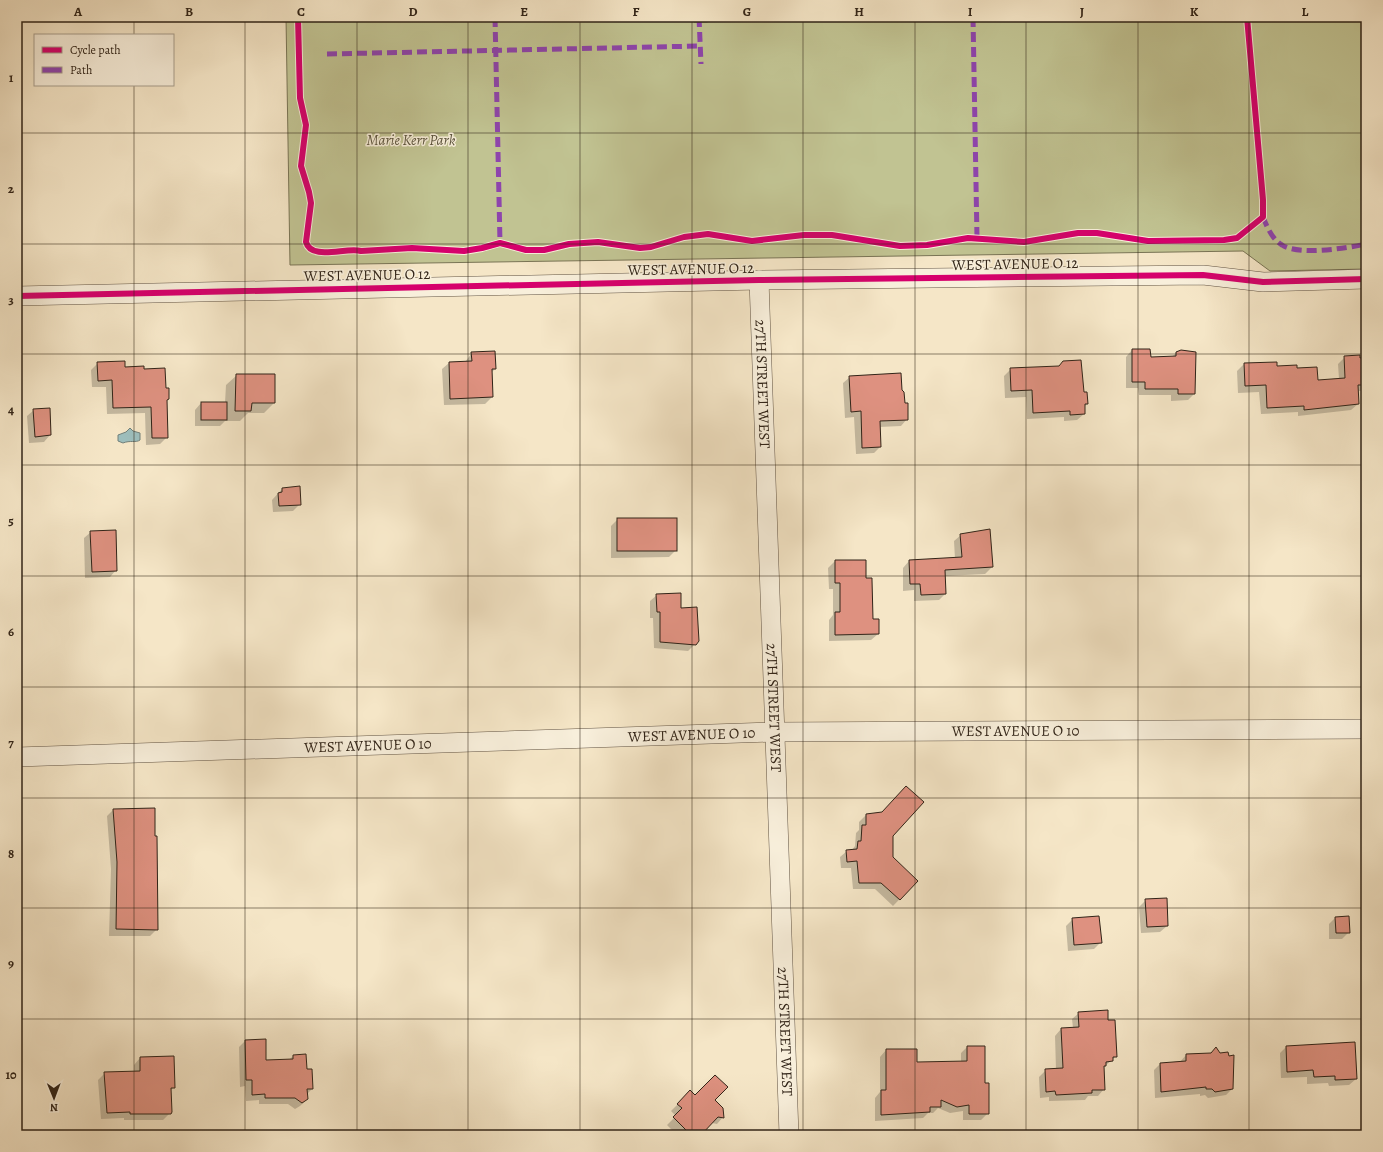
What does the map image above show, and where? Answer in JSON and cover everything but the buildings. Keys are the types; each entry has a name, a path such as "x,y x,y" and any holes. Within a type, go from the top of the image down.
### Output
{"street":[{"name":"WEST AVENUE O 12","path":"17,296 759,280 1203,275 1264,282 1366,279"},
{"name":"27TH STREET WEST","path":"759,280 789,1135"},
{"name":"WEST AVENUE O 10","path":"17,757 774,732 1366,729"}],"green space":[{"name":"Marie Kerr Park","path":"286,17 1366,17 1366,269 1270,271 1243,251 290,265"}],"water":[{"path":"130,428 133,431 140,433 140,440 123,443 118,441 118,435 126,432"}],"marked path":[{"path":"495,17 500,243"},
{"path":"699,17 701,64"},
{"path":"973,17 977,238"},
{"path":"327,54 700,46"},
{"path":"1263,217 1275,240 1290,248 1311,251 1366,244"}],"cycle path":[{"path":"298,17 300,98 306,125 301,166 311,203 306,242 309,248 322,252 412,248 464,251 500,243 526,250 544,250 569,244 598,242 640,248 651,247 684,237 708,234 752,241 804,235 832,235 900,246 927,245 968,238 1024,242 1078,233 1097,233 1148,241 1224,240 1237,238 1263,217 1263,200 1247,17"},
{"path":"17,296 759,280 1203,275 1263,282 1366,279"}]}
